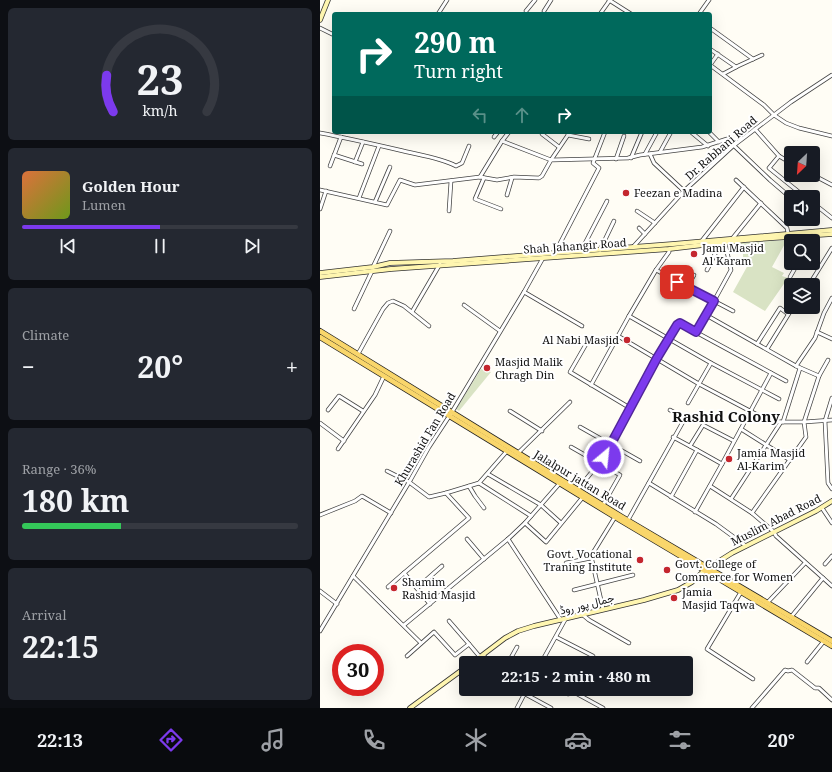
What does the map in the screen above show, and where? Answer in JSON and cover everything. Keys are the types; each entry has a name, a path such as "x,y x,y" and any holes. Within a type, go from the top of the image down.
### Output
{"main road":[{"name":"Jalalpur jattan Road","path":"320,331 384,376 451,414"},
{"name":"Jalalpur jattan Road","path":"320,337 358,354 451,414 518,453 615,517 628,520 741,592 807,628"},
{"name":"Jalalpur jattan Road","path":"479,431 507,451 560,484 578,489 621,518 791,617 828,641 832,646"}],"street":[{"path":"320,20 328,0"},
{"path":"439,12 448,0"},
{"path":"526,11 535,0"},
{"path":"544,11 551,0"},
{"path":"601,12 610,0 629,12"},
{"path":"700,12 709,0"},
{"path":"320,28 332,34"},
{"path":"712,29 753,59"},
{"path":"712,50 736,67"},
{"path":"712,62 718,54"},
{"path":"723,74 762,55"},
{"path":"712,66 764,104 774,115 786,123 832,136"},
{"name":"Dr. Rabbani Road","path":"633,247 684,191 733,146 774,115 832,75"},
{"path":"755,129 779,156 784,159"},
{"path":"320,133 430,157 456,166 462,163 469,146"},
{"path":"480,177 507,134"},
{"path":"542,134 559,147"},
{"path":"320,190 388,204 400,180 415,185 480,177 497,180 540,177 568,134"},
{"path":"572,134 590,139"},
{"path":"555,253 600,168 593,164 604,134"},
{"path":"631,158 641,134"},
{"path":"646,154 656,134"},
{"path":"660,152 670,134"},
{"path":"693,134 708,146"},
{"path":"711,134 719,142"},
{"path":"616,159 624,136"},
{"path":"330,166 341,137"},
{"path":"502,141 550,160 592,160 596,158 631,158 646,154 708,146 727,139 784,192"},
{"path":"355,162 362,142"},
{"path":"359,198 379,146"},
{"path":"650,154 654,163 684,191"},
{"path":"334,155 362,164"},
{"path":"779,156 769,168 796,190"},
{"path":"375,202 390,167"},
{"path":"484,178 475,199 501,209"},
{"path":"507,195 512,178"},
{"path":"820,179 832,185"},
{"path":"736,180 787,228 788,234"},
{"path":"449,211 451,181"},
{"path":"701,242 744,187"},
{"path":"320,208 326,191"},
{"path":"581,251 607,201"},
{"path":"732,239 761,203"},
{"path":"820,209 832,218"},
{"path":"637,211 655,223"},
{"path":"600,250 614,221"},
{"path":"639,228 645,234"},
{"name":"Shah Jahangir Road","path":"788,234 832,230"},
{"path":"354,309 390,231"},
{"name":"Shah Jahangir Road","path":"543,256 555,253 784,234"},
{"name":"Shah Jahangir Road","path":"820,235 832,234"},
{"name":"Shah Jahangir Road","path":"543,256 669,248 784,238"},
{"path":"696,332 731,270 726,243"},
{"path":"707,270 718,248 718,244"},
{"path":"591,385 629,316 656,270 669,252 669,248"},
{"path":"813,278 832,248"},
{"path":"320,277 372,269 390,263 440,263 543,256"},
{"name":"Khurashid Fan Road","path":"320,631 429,447 451,414 524,292 543,256"},
{"path":"412,312 440,263"},
{"path":"320,273 372,269"},
{"path":"656,270 733,311"},
{"path":"790,277 794,270"},
{"path":"687,287 694,275"},
{"path":"524,292 582,326"},
{"path":"796,366 815,338 824,313 832,298"},
{"path":"358,354 383,310 388,303 393,301 398,302 429,326"},
{"path":"464,305 500,331"},
{"path":"757,344 780,308 784,311"},
{"path":"767,349 788,314"},
{"path":"706,315 796,366 819,376"},
{"path":"629,316 778,399"},
{"path":"578,489 599,464 657,358 678,323 786,381"},
{"path":"817,332 832,339"},
{"path":"618,336 699,384 767,420 782,422 832,420"},
{"path":"589,339 570,372 630,408"},
{"path":"752,513 806,437 804,422 819,376 828,360"},
{"path":"688,403 711,363"},
{"path":"730,499 782,422 800,368"},
{"path":"695,512 771,373"},
{"path":"338,449 375,395 384,376"},
{"path":"328,410 339,396 363,411"},
{"path":"832,398 826,421 828,483 832,489"},
{"path":"518,453 570,402"},
{"path":"510,410 542,431"},
{"path":"628,520 684,418 670,410"},
{"path":"320,423 344,441"},
{"path":"690,446 702,425 734,442"},
{"path":"580,427 640,461"},
{"path":"741,429 790,460"},
{"path":"673,437 722,464"},
{"path":"571,447 620,475 603,505"},
{"path":"671,497 697,450"},
{"path":"387,471 409,482 429,497 479,483 507,451"},
{"path":"488,474 541,505 561,523"},
{"path":"649,482 746,546"},
{"path":"479,483 531,516"},
{"path":"404,625 508,539 525,523 560,484"},
{"path":"470,486 484,508"},
{"path":"710,486 752,513 774,532 776,536 805,563 832,586"},
{"path":"388,587 469,518 446,493"},
{"path":"320,515 362,496 391,513"},
{"path":"525,523 546,542 583,497"},
{"name":"Muslim Abad Road","path":"707,569 746,546 822,508 832,501"},
{"path":"822,508 832,523"},
{"path":"603,609 591,556 615,517"},
{"path":"467,538 484,559"},
{"path":"508,539 564,619 545,656"},
{"path":"825,564 832,556"},
{"path":"566,563 591,558"},
{"path":"768,603 805,563"},
{"path":"417,588 442,566"},
{"name":"جمال پور روڈ","path":"482,656 505,638 518,631 678,590 692,582 707,569"},
{"path":"404,573 430,604"},
{"path":"574,590 633,575"},
{"path":"353,576 421,643"},
{"path":"791,617 823,578"},
{"path":"320,591 337,604"},
{"path":"741,592 707,649 753,679"},
{"path":"583,615 629,643"},
{"path":"449,621 469,644 482,656"},
{"path":"407,656 434,632 455,655 469,644"},
{"path":"807,662 828,641 832,634"},
{"path":"556,637 593,656"},
{"path":"512,656 517,647"},
{"path":"752,708 785,670 788,672 792,670 815,688 819,688 832,700"},
{"path":"410,708 459,673"},
{"path":"517,708 524,696"},
{"path":"529,696 551,708"},
{"path":"581,696 602,708"}],"green space":[{"path":"784,240 784,245 772,267 784,273 782,276 788,278 784,278 784,284 765,311 733,292 748,265 743,262 743,253 735,245 736,243"},
{"path":"481,369 491,372 459,411 456,409"}],"place":[{"name":"Feezan e Madina","path":"626,193"},
{"name":"Jami Masjid Al Karam","path":"694,254"},
{"name":"Al Nabi Masjid","path":"627,340"},
{"name":"Masjid Malik Chragh Din","path":"487,368"},
{"name":"Jamia Masjid Al-Karim","path":"729,459"},
{"name":"Govt. Vocational Traning Institute","path":"640,560"},
{"name":"Govt. College of Commerce for Women","path":"667,570"},
{"name":"Shamim Rashid Masjid","path":"394,588"},
{"name":"Jamia Masjid Taqwa","path":"674,598"}],"district":[{"name":"Rashid Colony","path":"726,417"}],"route":[{"path":"604,457 657,358 678,323 696,332 714,301 677,282"}]}
